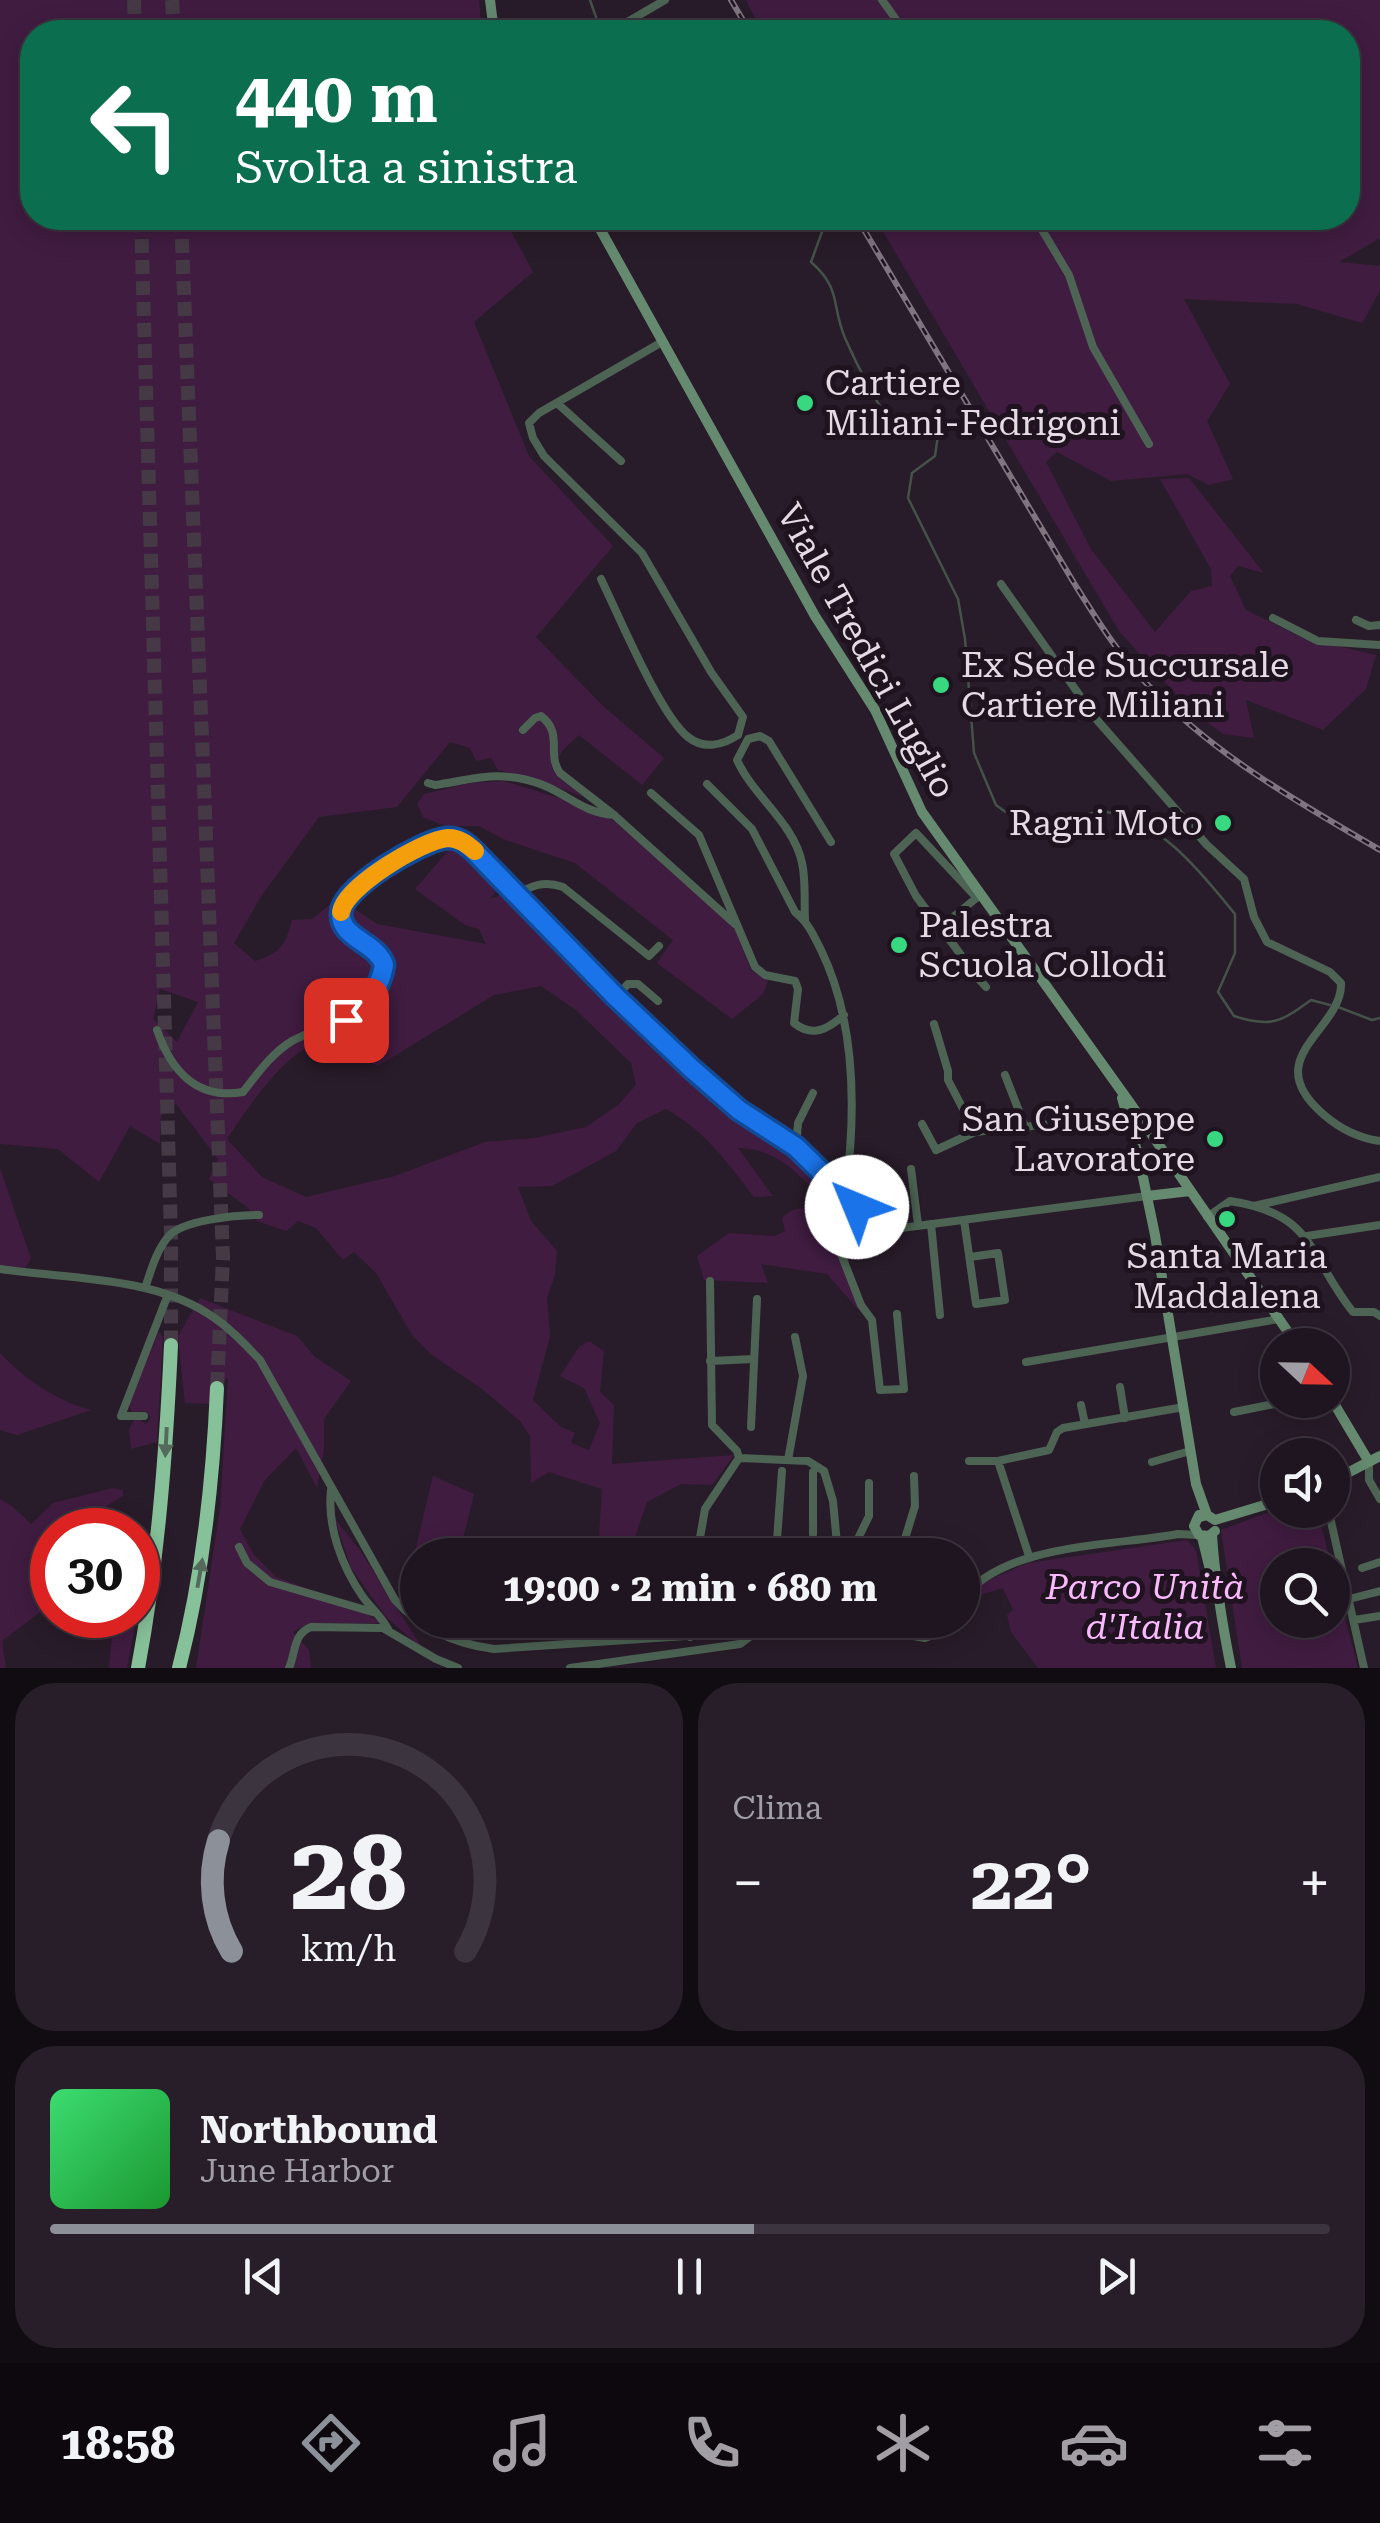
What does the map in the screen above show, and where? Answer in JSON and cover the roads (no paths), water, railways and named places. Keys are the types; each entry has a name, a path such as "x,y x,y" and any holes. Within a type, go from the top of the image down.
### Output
{"highway":[{"path":"138,1668 149,1614 166,1457 170,1345"},
{"path":"180,1668 205,1546 218,1388"}],"main road":[{"name":"Viale Tredici Luglio","path":"601,230 816,616 875,710 922,812 1190,1191 1212,1213 1285,1328"},
{"path":"1120,1092 1147,1196 1231,1668"},
{"path":"1147,1196 1190,1191"},
{"path":"1346,1418 1377,1456 1350,1471"},
{"path":"1206,1526 1260,1506"}],"street":[{"path":"631,20 665,0"},
{"path":"1042,230 1069,275 1093,347 1149,444"},
{"path":"601,580 670,718 690,740 710,746 738,735 743,717 711,672 642,553 544,456 529,423 557,402 662,342"},
{"path":"557,402 621,461"},
{"path":"1001,584 1097,720 1207,846 1244,879 1254,917 1267,942 1330,972 1341,983 1342,997 1302,1051 1299,1066 1307,1096 1337,1125 1355,1136 1380,1141"},
{"path":"1272,618 1318,641 1380,646"},
{"path":"1356,620 1368,626 1380,625"},
{"path":"522,730 534,718 542,716 547,720 554,728 555,768 614,815 738,927"},
{"path":"738,735 748,739 760,736 769,741 831,842"},
{"path":"748,739 737,760 743,774 789,833 802,861 805,920 834,978 844,1015 850,1070 848,1197"},
{"path":"428,784 490,774 542,785 586,810 614,815"},
{"path":"707,784 747,822 764,846 795,912 805,920"},
{"path":"651,793 700,836 755,968 795,981 798,989 794,1022 802,1030 815,1032 829,1028 844,1015"},
{"name":"Viale Tredici Luglio","path":"940,928 916,896 894,854 916,833 979,896"},
{"path":"157,1030 173,1063 193,1084 211,1094 243,1092 290,1042 346,1020 364,1007 377,990 383,974 382,958 345,928 340,920 342,902 407,854 451,838 467,844 616,997 739,1110 796,1147 880,1226 932,1224 1147,1196"},
{"path":"514,895 537,883 552,883 563,887 650,956 659,946"},
{"path":"979,896 940,928 986,987"},
{"path":"616,997 628,984 638,984 658,1000"},
{"path":"934,1024 948,1080 976,1132"},
{"path":"1005,1075 1026,1129"},
{"path":"796,1147 798,1123 813,1093"},
{"path":"922,1124 936,1150 976,1132 1128,1116"},
{"path":"911,1169 918,1225"},
{"path":"1254,1206 1380,1176"},
{"path":"1212,1213 1230,1202 1254,1206 1294,1225 1307,1236 1347,1304 1359,1314 1374,1312 1380,1316"},
{"path":"145,1288 163,1244 175,1230 259,1214"},
{"path":"964,1220 976,1304 1005,1300 998,1253 970,1257"},
{"path":"932,1224 940,1315"},
{"path":"1307,1236 1380,1225"},
{"path":"836,1240 862,1306 872,1320 880,1390 904,1389 897,1314"},
{"path":"0,1269 145,1288 205,1311 236,1335 260,1360 400,1606"},
{"path":"710,1281 712,1426 740,1458"},
{"path":"144,1416 121,1416 167,1296"},
{"path":"750,1427 757,1299"},
{"path":"1359,1314 1380,1303"},
{"path":"1026,1362 1279,1319"},
{"path":"788,1460 803,1376 794,1337"},
{"path":"710,1360 754,1360"},
{"path":"1120,1387 1124,1418"},
{"path":"1082,1404 1085,1424"},
{"path":"970,1461 998,1461 1049,1450 1057,1432 1184,1407"},
{"path":"1234,1412 1260,1407"},
{"path":"1152,1462 1190,1451"},
{"path":"1377,1456 1368,1480 1380,1499"},
{"path":"740,1458 808,1461 824,1471 834,1504 837,1538"},
{"path":"700,1538 705,1509 740,1458"},
{"path":"998,1461 1029,1556"},
{"path":"776,1538 782,1471"},
{"path":"812,1534 813,1472"},
{"path":"905,1538 915,1506 914,1476"},
{"path":"858,1538 868,1516 869,1482"},
{"path":"331,1490 328,1512 346,1566 388,1631"},
{"path":"813,1505 834,1504"},
{"path":"980,1580 1029,1556 1178,1534 1206,1526"},
{"path":"238,1547 247,1563 270,1582 376,1612"},
{"path":"1362,1568 1380,1562"},
{"path":"1350,1599 1380,1590"},
{"path":"1350,1603 1364,1668"},
{"path":"1354,1620 1380,1616"},
{"path":"289,1668 302,1630 311,1627 383,1628 458,1668"},
{"path":"452,1638 494,1650 675,1638"},
{"path":"570,1668 740,1644 748,1638"}],"waterway":[{"path":"590,0 597,20"},
{"path":"823,230 811,262 832,289 845,338 864,378 886,416 926,421 938,435 935,456 912,473 908,498 958,599 974,753 996,805 1030,830 1100,812 1127,817 1146,826 1179,851 1235,914 1235,953 1218,992 1234,1016 1267,1022 1283,1018 1311,1000 1330,1005"},
{"path":"1338,1007 1372,1020 1380,1018"}],"tunnel":[{"path":"134,0 135,20"},
{"path":"172,0 173,20"},
{"path":"141,230 171,1345"},
{"path":"181,230 223,1257 217,1388"}],"railway":[{"path":"731,0 743,20"},
{"path":"864,230 1074,583 1126,660 1173,710 1228,755 1380,850"}],"place":[{"name":"Cartiere Miliani-Fedrigoni","path":"805,403"},
{"name":"Ex Sede Succursale Cartiere Miliani","path":"941,685"},
{"name":"Ragni Moto","path":"1223,823"},
{"name":"Palestra Scuola Collodi","path":"899,945"},
{"name":"San Giuseppe Lavoratore","path":"1215,1139"},
{"name":"Santa Maria Maddalena","path":"1227,1219"}],"park label":[{"name":"Parco Unità d'Italia","path":"1145,1607"}]}
